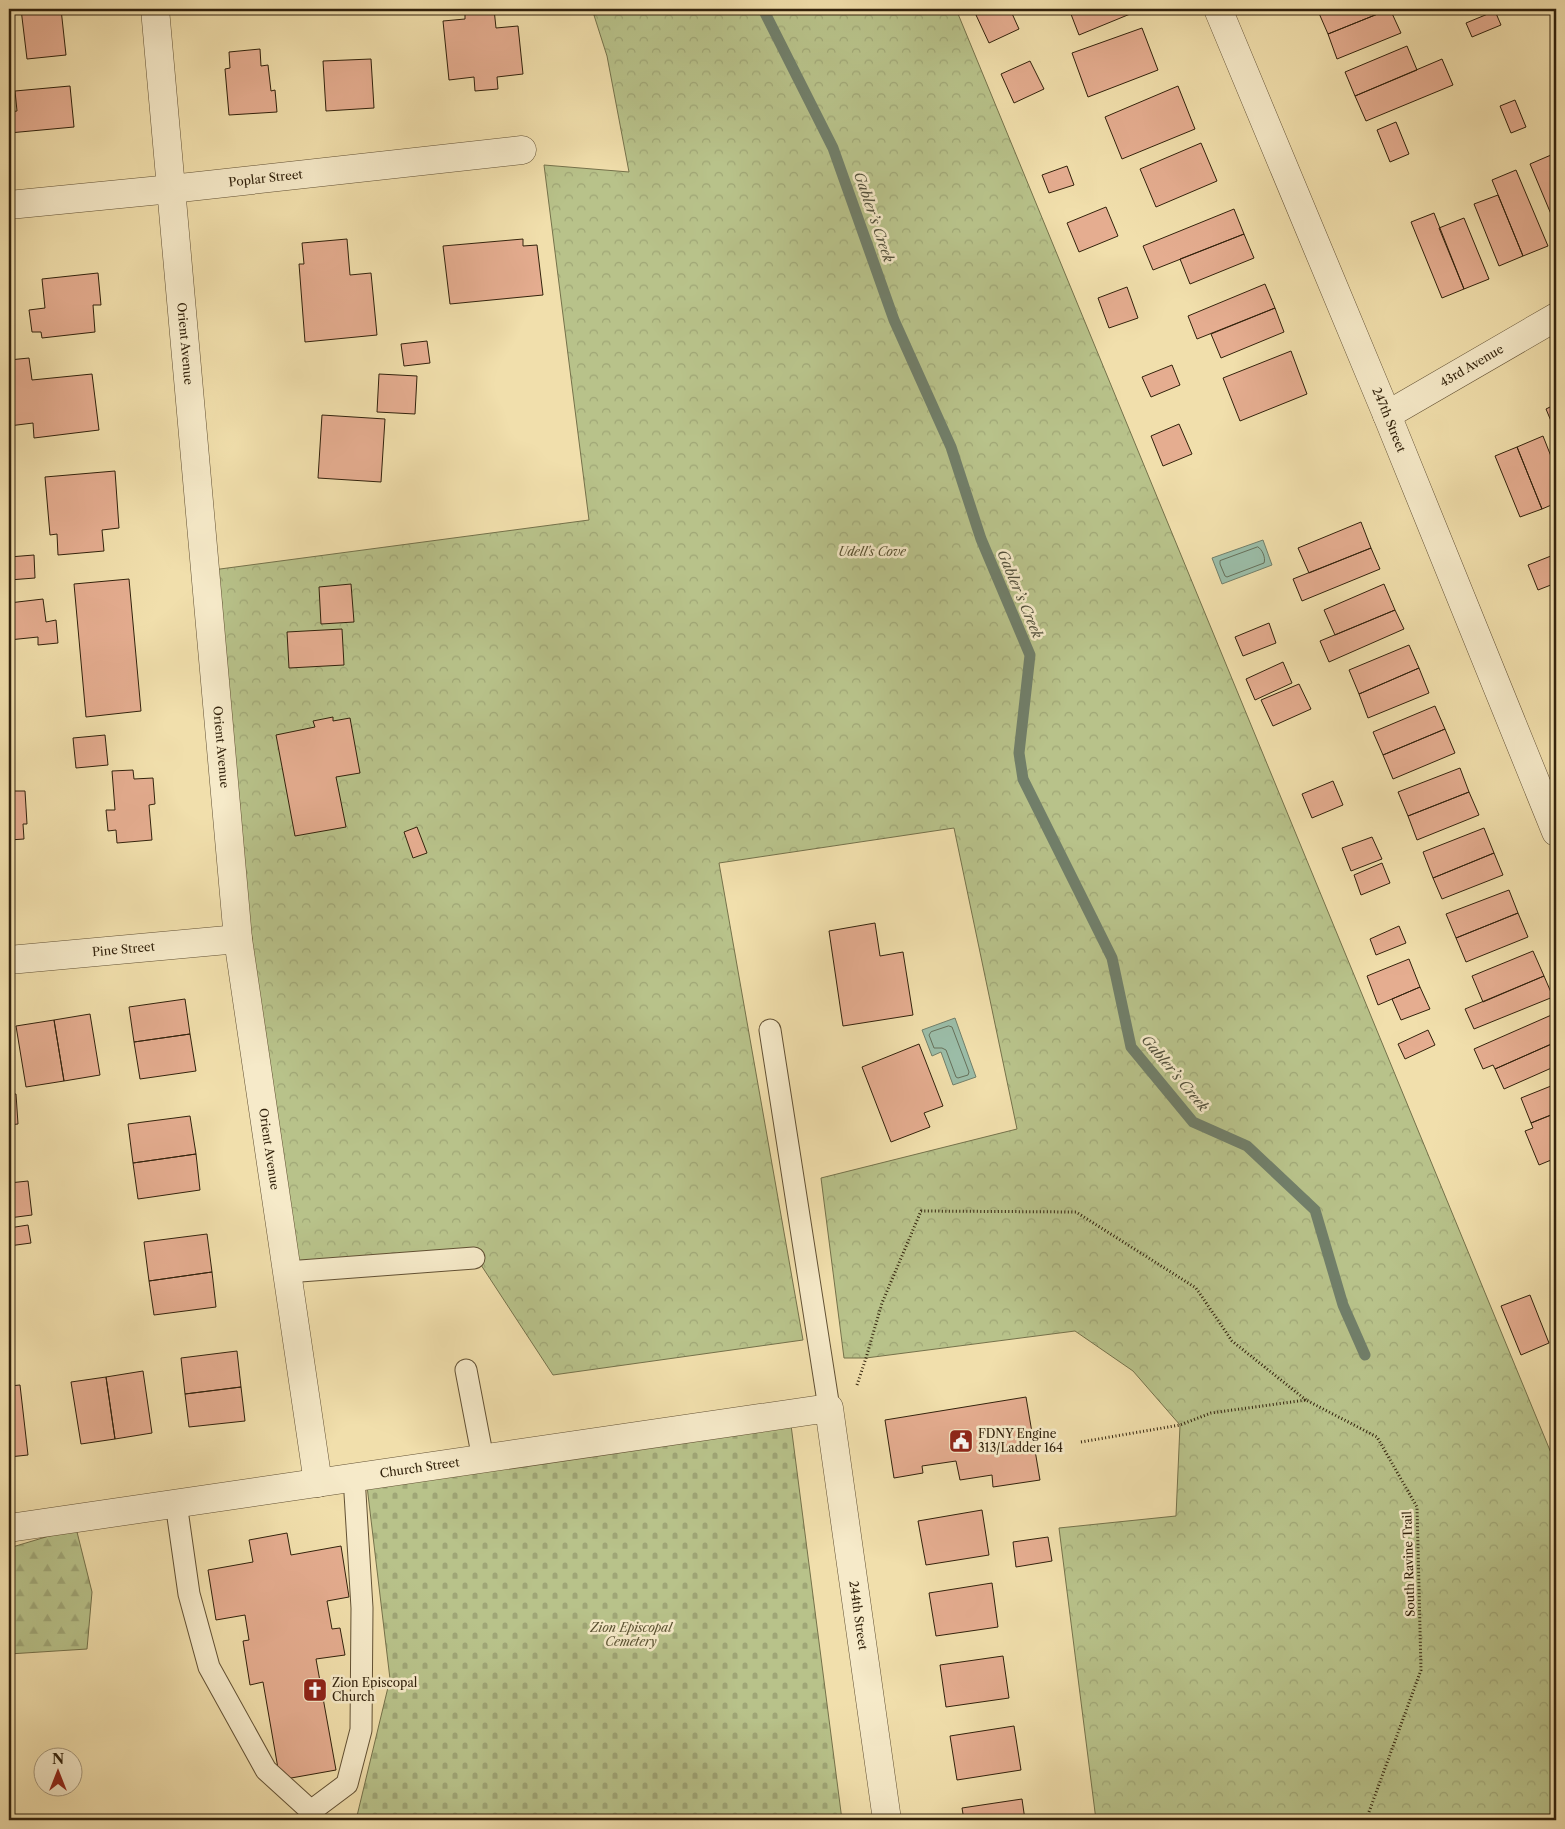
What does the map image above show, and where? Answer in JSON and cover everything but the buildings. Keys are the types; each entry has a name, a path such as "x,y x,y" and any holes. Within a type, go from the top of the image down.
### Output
{"street":[{"name":"Orient Avenue","path":"155,9 238,939 318,1483"},
{"name":"247th Street","path":"1218,9 1387,415 1556,832"},
{"name":"Poplar Street","path":"9,205 522,150"},
{"name":"43rd Avenue","path":"1387,415 1556,317"},
{"name":"Pine Street","path":"9,960 238,939"},
{"name":"Church Street","path":"9,1528 829,1408"},
{"name":"244th Street","path":"829,1408 887,1820"}],"lane":[{"path":"770,1030 829,1408"},
{"path":"287,1272 474,1258"},
{"path":"466,1370 483,1458"},
{"path":"176,1503 189,1594 208,1667 266,1770 312,1816 347,1784 361,1730 362,1608 354,1477"}],"path":[{"name":"South Ravine Trail","path":"856,1386 882,1303 921,1211 1076,1212 1196,1288 1232,1341 1306,1400 1378,1437 1417,1507 1421,1670 1366,1820"},
{"path":"1081,1442 1180,1426 1211,1413 1306,1400"}],"green space":[{"name":"Udell's Cove","path":"592,9 956,9 1556,1465 1556,1820 1096,1820 1059,1528 1176,1516 1180,1425 1133,1371 1075,1331 866,1358 844,1358 821,1178 1017,1129 954,828 719,863 803,1340 553,1375 481,1265 288,1277 205,571 589,520 544,165 629,172 607,56"},
{"name":"Zion Episcopal Cemetery","path":"791,1425 842,1820 356,1820 390,1679 367,1486"},
{"path":"76,1528 92,1592 87,1649 9,1654 9,1548"}],"water":[{"path":"1263,540 1272,565 1222,584 1212,558"},
{"path":"955,1018 976,1077 953,1085 941,1052 932,1056 922,1030"}],"waterway":[{"name":"Gabler’s Creek","path":"763,9 833,148 894,320 951,447 981,539 1030,655 1019,753 1023,779 1112,958 1131,1047 1193,1122 1247,1146 1315,1210 1343,1305 1365,1355"}],"place":[{"name":"FDNY Engine 313/Ladder 164","path":"961,1441"},
{"name":"Zion Episcopal Church","path":"315,1690"}]}
